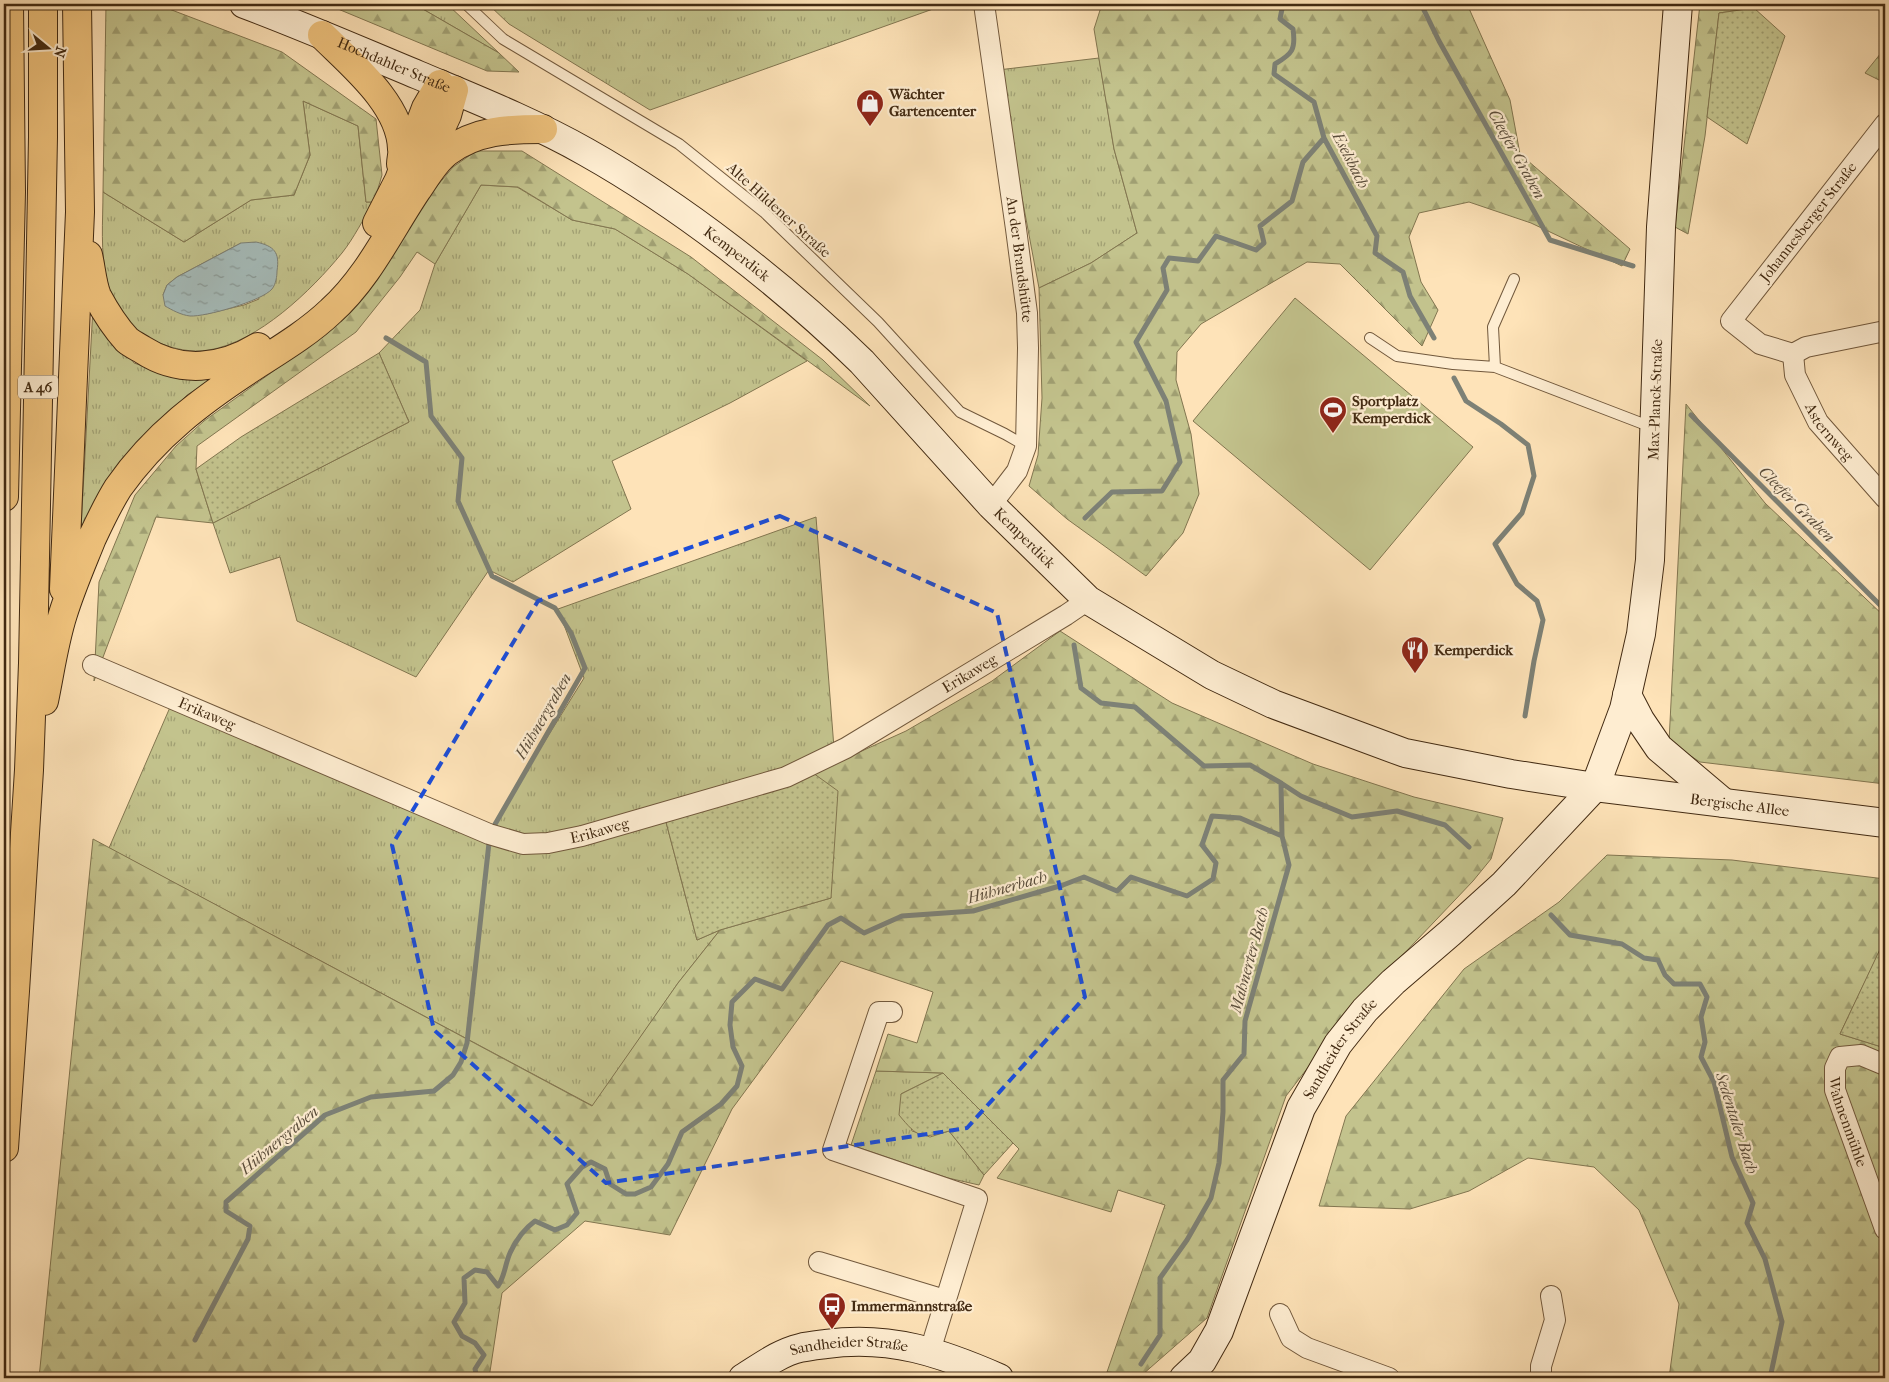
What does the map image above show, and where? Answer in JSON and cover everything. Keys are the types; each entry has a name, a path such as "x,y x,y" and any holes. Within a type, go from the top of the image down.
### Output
{"highway":[{"name":"A 46","path":"4,497 10,192 7,115 9,4"},
{"name":"A 46","path":"4,1148 16,991 29,770 33,663 42,206 43,4"},
{"path":"63,615 80,212 77,4"},
{"path":"322,35 370,84 388,107 398,128 402,149 399,180"},
{"path":"80,212 96,294 111,319 128,341 150,355 175,365 205,366 227,362 250,352 279,334 306,313 336,283 372,232 399,180 426,108 447,87"},
{"path":"403,211 447,115 447,87"},
{"path":"29,770 63,615 100,521 117,491 136,464 186,414 291,342 332,311 378,254 403,211 432,168 445,153 460,142 480,134 506,129 543,129"}],"street":[{"name":"Hochdahler Straße","path":"244,4 447,87 543,129"},
{"name":"An der Brandshütte","path":"984,4 1027,313 1028,419 1026,446 1017,471 991,505"},
{"name":"Max-Planck-Straße","path":"1595,788 1627,695 1641,634 1648,578 1661,227 1678,4"},
{"name":"Johannesberger Straße","path":"1793,354 1760,344 1731,321 1885,124"},
{"name":"Kemperdick","path":"543,129 627,176 701,227 761,273 840,340 991,505 1088,600 1212,675 1281,708 1405,753 1595,788"},
{"path":"1793,354 1806,347 1885,331"},
{"name":"Asternweg","path":"1793,354 1795,375 1818,422 1885,498"},
{"name":"Erikaweg","path":"93,665 489,834 523,844 548,843 582,836 786,777 846,748 1088,600"},
{"path":"1627,695 1640,720 1659,748 1724,802"},
{"name":"Bergische Allee","path":"1595,788 1724,802 1885,823"},
{"name":"Sandheider Straße","path":"1184,1378 1202,1362 1219,1331 1301,1108 1338,1044 1365,1010 1393,982 1504,884 1595,788"},
{"path":"892,1012 879,1012 833,1150 976,1199 930,1351"},
{"name":"Wahnenmühle","path":"1885,1065 1861,1055 1840,1058 1835,1068 1835,1090 1850,1127 1885,1229"},
{"path":"819,1262 945,1300"},
{"path":"1541,1378 1541,1366 1555,1320 1551,1296"},
{"path":"1280,1314 1291,1338 1307,1348 1389,1378"},
{"name":"Sandheider Straße","path":"743,1378 778,1356 799,1348 834,1343 879,1342 930,1351 956,1369 999,1378"}],"lane":[{"name":"Alte Hildener Straße","path":"466,4 503,39 679,144 779,226 878,322 960,412 1026,446"},
{"path":"1495,367 1493,327 1514,279"},
{"path":"1370,338 1397,356 1453,364 1495,367 1641,423 1655,426"}],"highlighted area":[{"path":"780,516 997,613 1085,997 967,1128 606,1183 434,1030 392,845 538,601"}],"green space":[{"path":"106,4 156,4 282,52 376,119 382,175 374,202 366,202 358,126 303,101 310,155 294,195 251,200 184,242 103,192"},
{"path":"326,4 414,4 499,53 519,72 487,71"},
{"path":"414,4 447,4 499,53"},
{"path":"488,4 947,4 650,110 509,24"},
{"path":"1102,4 1467,4 1510,100 1520,154 1630,249 1622,266 1531,223 1469,202 1419,213 1409,237 1421,282 1438,310 1422,346 1340,264 1307,262 1201,324 1177,352 1176,380 1191,434 1199,494 1183,533 1146,576 1067,519 1029,486 1038,455 1042,398 1039,288 1091,263 1137,233 1114,149 1094,29"},
{"path":"1700,4 1748,4 1754,8 1719,13 1705,136 1688,234 1675,227"},
{"path":"1754,8 1785,36 1747,144 1707,117 1719,13"},
{"path":"1885,48 1885,83 1865,73"},
{"path":"1099,58 1114,149 1137,233 1091,263 1039,288 998,70"},
{"path":"303,101 358,126 366,202 374,202 342,253 315,283 282,313 264,326 228,345 209,350 189,351 170,347 148,338 131,325 114,299 107,280 102,225 103,192 184,242 251,200 294,195 310,155","holes":["241,243 259,299 244,305 206,314 163,295 167,285 177,277"]},
{"path":"476,151 522,151 691,257 823,360 870,406 688,274 615,229 572,220 518,187 481,185 435,264 417,252 400,277 356,332 197,446 196,469 213,523 156,517 94,681 99,582 135,495 176,446 204,421 286,362 337,319 416,211 453,167"},
{"path":"481,185 517,187 572,220 615,229 688,274 807,361 730,403 612,461 631,509 513,582 489,570 416,677 297,621 280,557 230,573 213,523 409,422 379,353 420,310 435,264"},
{"name":"Sportplatz Kemperdick","path":"1295,298 1473,447 1370,570 1193,421"},
{"path":"93,307 134,363 174,377 224,372 187,395 145,437 80,547"},
{"path":"379,353 409,422 213,523 196,469 241,437"},
{"path":"1686,404 1765,503 1885,617 1885,784 1700,762 1669,742"},
{"path":"816,517 834,748 767,776 548,839 491,828 584,678 558,609"},
{"path":"1060,631 1172,703 1313,764 1414,797 1503,818 1491,859 1473,881 1359,1001 1286,1096 1207,1318 1142,1375 1107,1372 1165,1205 1118,1190 1111,1212 997,1178 1019,1149 943,1073 876,1071 888,1034 917,1043 933,992 841,961 732,1109 670,1235 585,1221 502,1293 489,1378 39,1378 93,839 592,1106 678,983 720,930 831,898 813,773 906,731 992,681"},
{"path":"171,705 513,849 666,822 697,940 720,930 678,983 593,1106 109,848"},
{"path":"813,773 838,791 831,898 720,930 697,940 666,822"},
{"path":"1607,855 1732,860 1885,879 1885,946 1882,946 1840,1034 1885,1048 1885,1349 1879,1378 1669,1378 1679,1304 1639,1210 1594,1167 1528,1158 1469,1191 1410,1209 1319,1206 1346,1116 1464,969 1559,902"},
{"path":"1882,945 1885,946 1885,1048 1840,1034"},
{"path":"876,1071 943,1073 901,1094 912,1131 930,1137 949,1131 984,1175 979,1185 948,1178 851,1145"},
{"path":"943,1073 1013,1143 984,1175 949,1131 926,1136 921,1135 911,1128 899,1115 901,1094"}],"water":[{"path":"256,242 271,248 278,259 275,282 272,289 266,294 246,303 197,316 183,315 165,306 163,295 167,285 177,277 241,243"}],"waterway":[{"name":"Eselsbach","path":"1283,4 1280,19 1293,29 1294,42 1289,54 1275,64 1274,74 1314,102 1324,138 1377,236 1375,253 1403,272 1410,296 1434,338"},
{"name":"Cleefer Graben","path":"1421,4 1439,41 1550,240 1633,266"},
{"name":"Sedentaler Bach","path":"1085,518 1112,492 1162,491 1180,462 1166,401 1136,342 1167,290 1163,268 1169,258 1198,261 1216,236 1256,250 1264,243 1260,226 1292,201 1303,162 1324,138"},
{"name":"Hühnergraben","path":"386,338 426,362 431,416 462,458 458,501 492,576 555,608 571,633 585,668 494,826"},
{"name":"Eselsbach","path":"1454,378 1466,401 1528,445 1534,476 1522,513 1495,544 1517,584 1537,601 1543,620 1525,716"},
{"name":"Cleefer Graben","path":"1691,415 1885,610"},
{"name":"Sedentaler Bach","path":"1074,645 1081,688 1101,703 1135,707 1204,766 1250,765 1301,796 1352,817 1397,811 1445,825 1469,847"},
{"name":"Hühnerbach","path":"477,1378 475,1369 484,1355 475,1343 462,1336 454,1322 465,1303 464,1278 475,1270 487,1272 498,1286 512,1248 531,1224 535,1221 555,1230 567,1225 577,1213 567,1184 582,1167 591,1162 605,1169 610,1184 626,1194 635,1194 651,1187 668,1164 682,1132 721,1104 737,1086 742,1066 733,1047 730,1025 732,1002 755,979 782,989 828,925 841,918 864,933 902,916 973,911 1084,877 1117,891 1131,877 1187,896 1213,879 1216,863 1202,845 1212,816 1240,818 1282,836 1281,783"},
{"name":"Mahnerter Bach","path":"1141,1364 1160,1335 1160,1278 1187,1240 1211,1198 1219,1163 1223,1112 1223,1080 1244,1054 1245,1021 1289,865 1282,836"},
{"name":"Hühnergraben","path":"195,1340 248,1239 250,1226 226,1211 226,1202 325,1115 371,1097 434,1091 453,1075 461,1062 467,1043 489,843"},
{"name":"Sedentaler Bach","path":"1551,915 1570,935 1622,944 1644,958 1658,960 1665,975 1674,984 1700,984 1707,997 1701,1017 1705,1042 1701,1057 1714,1082 1732,1157 1753,1203 1747,1223 1765,1259 1782,1322 1770,1378"}],"place":[{"name":"Wächter Gartencenter","path":"870,127"},
{"name":"Sportplatz Kemperdick","path":"1333,434"},
{"name":"Kemperdick","path":"1415,674"},
{"name":"Immermannstraße","path":"832,1330"}]}
